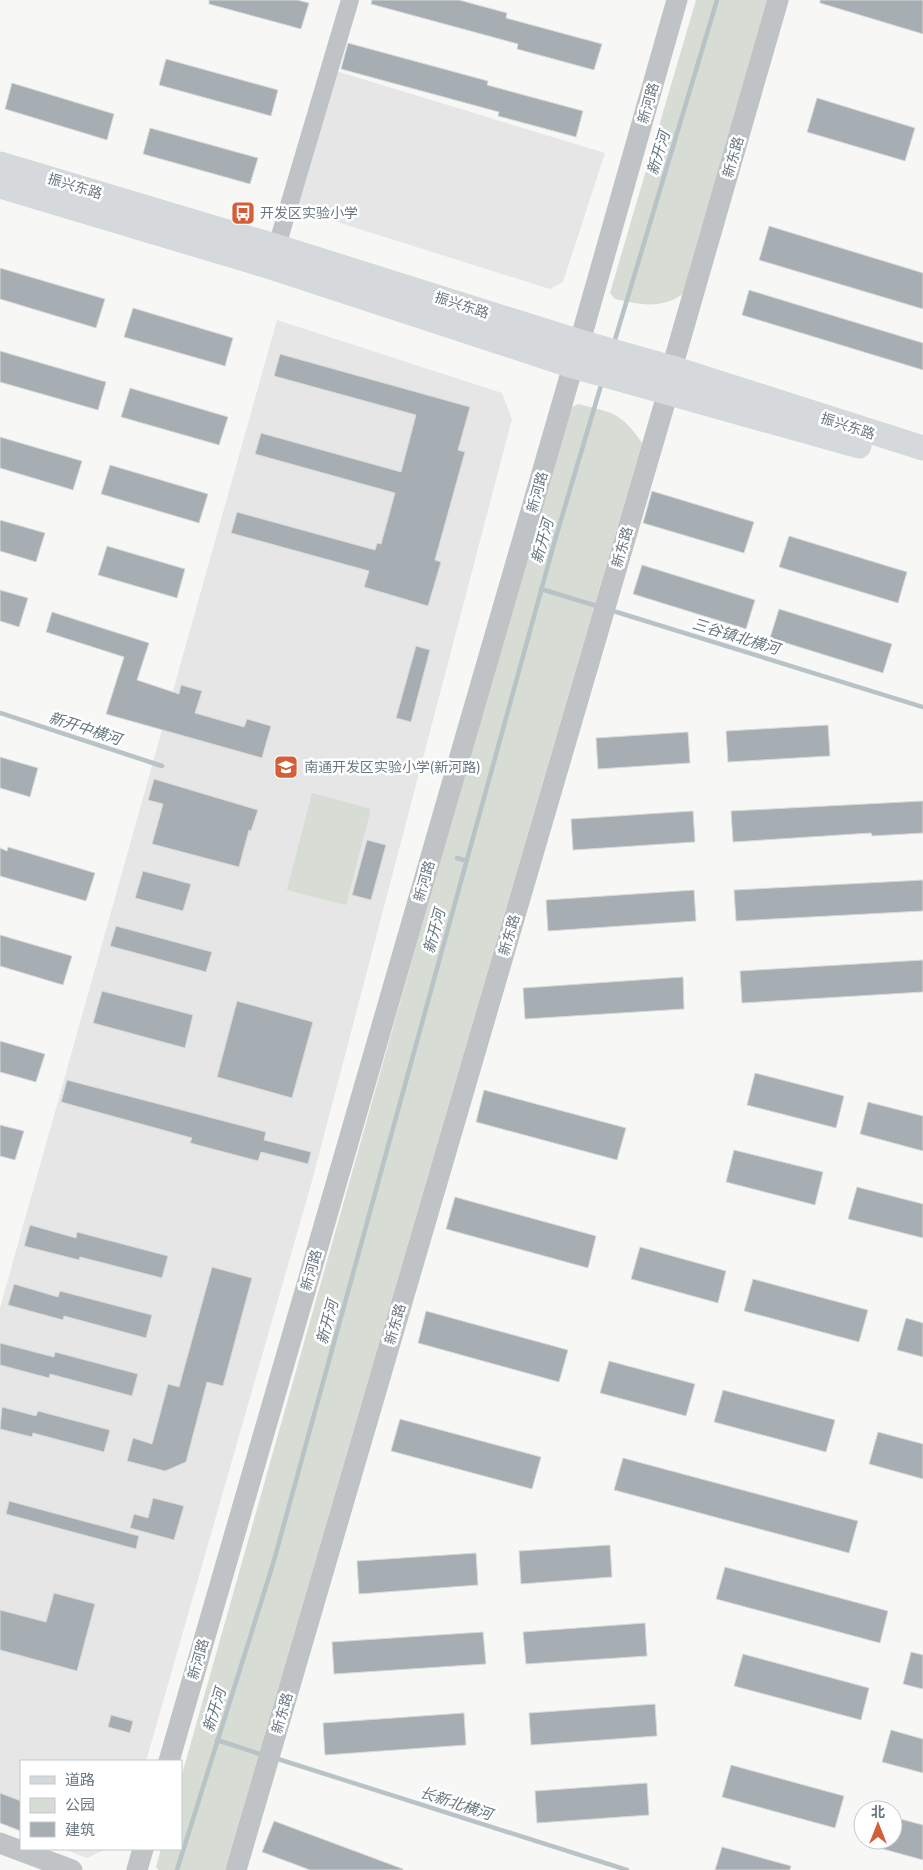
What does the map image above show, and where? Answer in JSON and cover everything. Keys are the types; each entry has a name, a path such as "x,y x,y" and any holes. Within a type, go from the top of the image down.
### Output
{"main road":[{"name":"振兴东路","path":"0,164 274,257 595,372 923,466"},
{"name":"振兴东路","path":"0,186 274,257 588,344 672,368 923,448"}],"street":[{"path":"274,257 350,0"},
{"name":"新河路","path":"169,1760 595,372 588,344 677,0"},
{"name":"新东路","path":"236,1870 668,392 672,368 778,0"},
{"path":"0,1843 72,1870"},
{"path":"137,1870 143,1850"}],"shaded area":[{"path":"326,68 605,153 563,282 550,289 286,206"},
{"path":"277,320 502,393 512,419 312,1181 146,1760 20,1760 20,1832 0,1823 0,1308"},
{"path":"67,1850 104,1850 87,1858"}],"green space":[{"path":"696,0 769,0 687,291 670,301 652,304 615,299 610,293"},
{"path":"578,404 615,415 628,425 642,443 225,1870 159,1870 156,1867 161,1850 182,1850 182,1774 566,415 570,408"},
{"path":"312,793 371,809 346,905 287,890"}],"building":[{"path":"209,0 297,0 309,3 301,29 209,4"},
{"path":"372,0 459,0 507,13 506,18 602,44 594,70 517,49 518,44 371,4"},
{"path":"820,0 923,0 923,34 820,3"},
{"path":"348,43 488,81 487,85 583,111 576,137 498,116 499,112 341,69"},
{"path":"166,59 278,90 271,116 159,85"},
{"path":"12,83 114,114 107,140 5,109"},
{"path":"817,98 915,128 905,161 807,132"},
{"path":"150,128 258,158 250,184 143,154"},
{"path":"769,226 923,273 923,309 759,260"},
{"path":"0,268 105,299 96,328 0,299"},
{"path":"749,290 923,343 923,370 742,315"},
{"path":"133,308 233,338 225,366 124,337"},
{"path":"0,351 106,382 98,410 0,382"},
{"path":"280,354 470,407 458,450 465,452 435,560 441,562 428,606 364,587 369,571 231,533 237,512 375,550 377,543 381,544 395,493 255,454 261,433 401,472 416,415 274,376"},
{"path":"130,388 228,417 219,445 121,417"},
{"path":"0,437 82,461 73,490 0,468"},
{"path":"110,465 208,494 199,523 101,494"},
{"path":"652,491 754,522 744,553 643,523"},
{"path":"0,520 45,533 36,562 0,551"},
{"path":"789,536 907,572 898,603 779,567"},
{"path":"107,546 185,569 177,598 98,575"},
{"path":"642,565 755,600 746,629 633,594"},
{"path":"0,590 28,598 19,627 0,621"},
{"path":"779,609 892,644 883,673 770,638"},
{"path":"52,612 149,643 137,680 179,694 181,685 202,691 195,713 244,727 247,719 271,726 262,758 106,714 124,657 46,632"},
{"path":"416,646 430,650 411,722 396,718"},
{"path":"828,725 830,756 728,762 726,731"},
{"path":"688,732 690,763 598,769 596,738"},
{"path":"0,757 38,768 30,797 0,788"},
{"path":"154,779 258,810 251,831 249,830 239,867 152,844 163,804 148,800"},
{"path":"923,801 923,833 872,836 871,833 733,842 731,811"},
{"path":"693,811 695,842 573,850 571,819"},
{"path":"367,840 386,845 371,900 352,895"},
{"path":"8,847 95,873 86,901 0,876 0,848 7,851"},
{"path":"143,871 191,884 183,911 135,898"},
{"path":"923,880 923,911 736,921 734,890"},
{"path":"694,890 696,921 548,931 546,900"},
{"path":"116,926 212,952 206,972 110,946"},
{"path":"0,935 72,956 63,985 0,966"},
{"path":"923,960 923,992 742,1003 740,971"},
{"path":"683,977 684,1009 525,1019 523,988"},
{"path":"102,991 193,1015 185,1048 93,1023"},
{"path":"237,1001 313,1022 292,1098 217,1077"},
{"path":"0,1041 45,1054 36,1082 0,1072"},
{"path":"755,1073 844,1096 836,1128 747,1105"},
{"path":"67,1080 266,1132 264,1140 311,1152 308,1164 261,1152 258,1161 190,1143 192,1138 61,1102"},
{"path":"484,1090 626,1128 617,1160 476,1122"},
{"path":"868,1102 923,1116 923,1151 860,1134"},
{"path":"0,1125 24,1131 15,1160 0,1156"},
{"path":"734,1150 823,1172 815,1205 726,1182"},
{"path":"857,1187 923,1204 923,1238 848,1219"},
{"path":"455,1197 596,1236 588,1268 446,1229"},
{"path":"30,1225 76,1238 77,1232 168,1256 162,1278 80,1257 79,1260 24,1246"},
{"path":"640,1247 726,1271 718,1303 631,1279"},
{"path":"212,1267 252,1278 223,1386 207,1382 186,1462 165,1471 127,1461 133,1438 152,1444 168,1384 179,1387"},
{"path":"753,1279 868,1310 859,1342 744,1311"},
{"path":"14,1284 58,1297 60,1291 152,1315 146,1338 64,1316 63,1320 8,1305"},
{"path":"426,1311 568,1350 559,1382 418,1343"},
{"path":"906,1318 923,1323 923,1357 897,1350"},
{"path":"0,1343 54,1357 55,1352 138,1374 132,1396 50,1374 49,1378 0,1365"},
{"path":"609,1361 695,1384 686,1416 600,1393"},
{"path":"723,1390 835,1420 826,1452 714,1422"},
{"path":"2,1407 36,1416 38,1411 110,1430 104,1452 33,1433 32,1437 0,1429"},
{"path":"400,1419 541,1457 532,1489 391,1451"},
{"path":"878,1432 923,1444 923,1479 869,1464"},
{"path":"623,1458 858,1521 849,1553 614,1490"},
{"path":"153,1498 184,1506 174,1540 130,1528 134,1514 148,1518"},
{"path":"9,1501 139,1536 136,1549 6,1514"},
{"path":"610,1545 612,1577 521,1584 519,1551"},
{"path":"476,1553 478,1585 359,1594 357,1561"},
{"path":"725,1567 888,1611 880,1643 716,1599"},
{"path":"54,1593 95,1604 77,1671 0,1650 0,1610 46,1622"},
{"path":"645,1623 647,1656 526,1664 523,1632"},
{"path":"483,1632 486,1664 334,1674 332,1642"},
{"path":"911,1652 923,1655 923,1689 903,1684"},
{"path":"743,1654 869,1688 861,1720 734,1686"},
{"path":"655,1704 657,1736 531,1745 529,1713"},
{"path":"464,1713 466,1745 325,1755 323,1723"},
{"path":"111,1715 133,1721 130,1733 108,1727"},
{"path":"891,1730 923,1739 923,1773 882,1762"},
{"path":"731,1765 844,1796 835,1828 722,1797"},
{"path":"647,1783 649,1815 537,1823 535,1791"},
{"path":"0,1793 20,1801 20,1831 0,1823"},
{"path":"903,1820 923,1825 923,1860 887,1850 903,1850"},
{"path":"274,1821 403,1870 310,1870 262,1852"},
{"path":"722,1847 791,1866 790,1870 715,1870"}],"waterway":[{"name":"新开河","path":"614,343 717,0"},
{"name":"新开河","path":"177,1870 273,1564 555,540 602,382"},
{"name":"三谷镇北横河","path":"541,589 600,607"},
{"name":"三谷镇北横河","path":"610,610 923,707"},
{"name":"新开中横河","path":"0,713 162,766"},
{"name":"新开中横河","path":"457,858 467,861"},
{"name":"长新北横河","path":"217,1740 260,1754"},
{"name":"长新北横河","path":"278,1759 627,1870"}],"place":[{"name":"开发区实验小学","path":"243,213"},
{"name":"南通开发区实验小学(新河路)","path":"286,767"}]}
